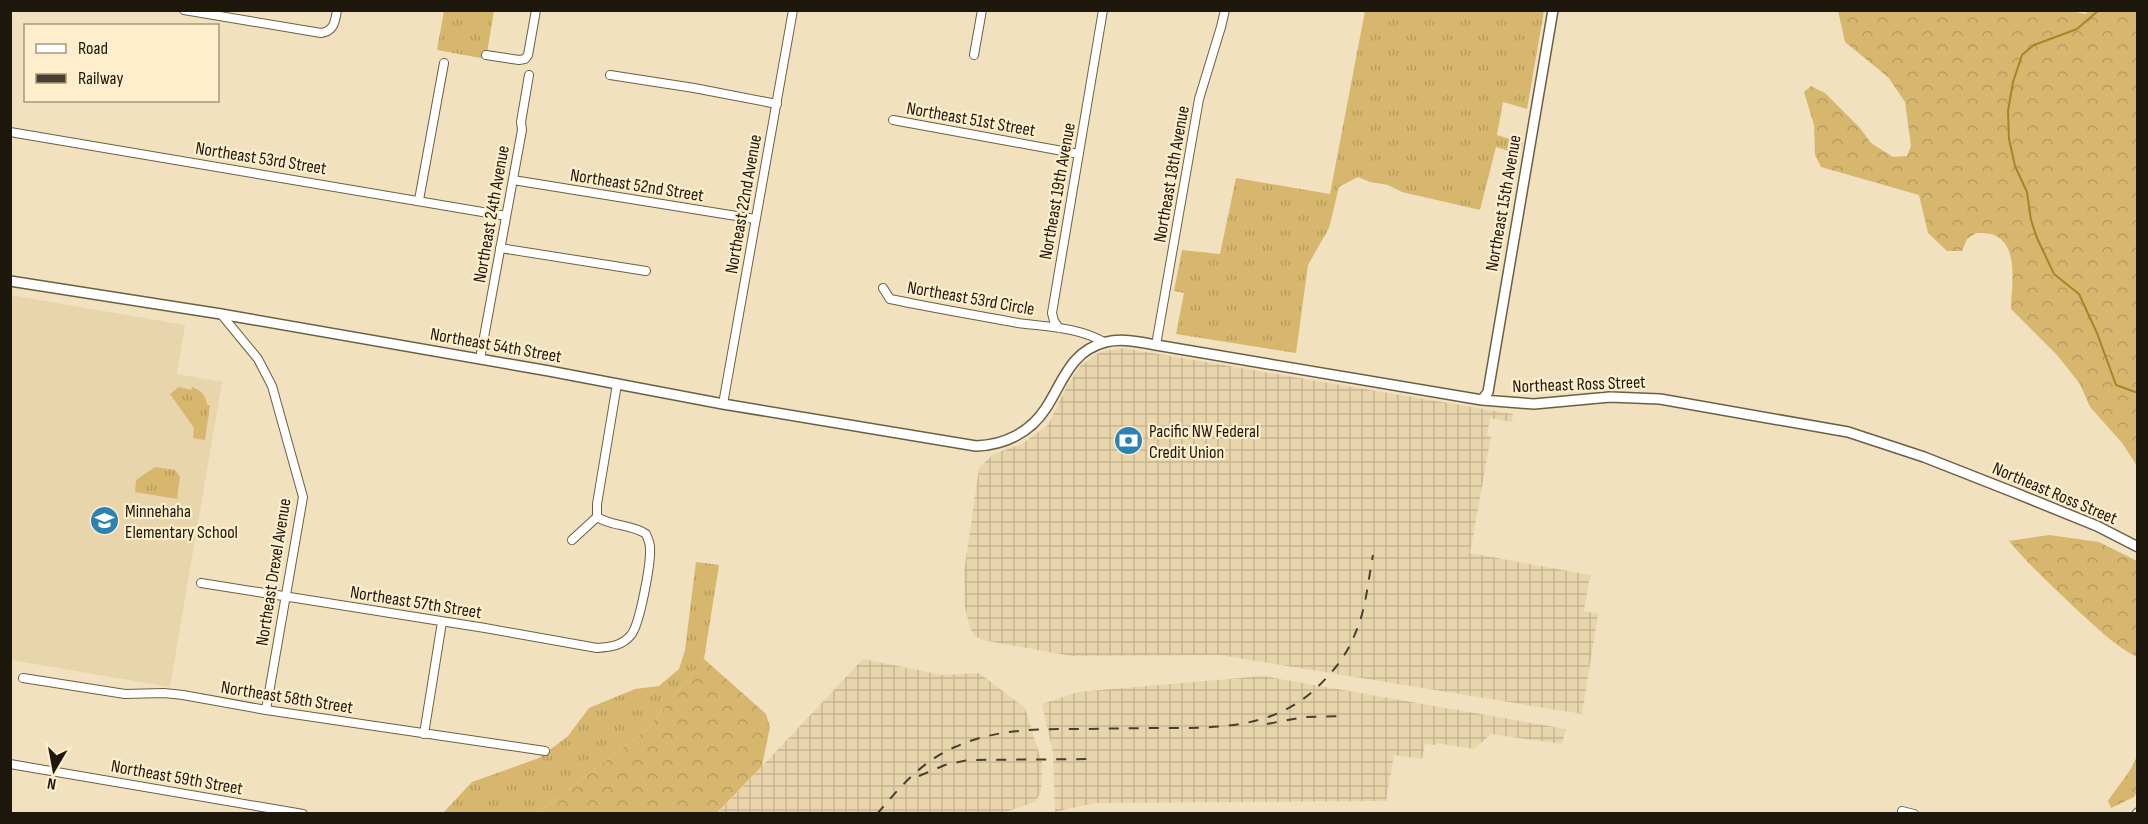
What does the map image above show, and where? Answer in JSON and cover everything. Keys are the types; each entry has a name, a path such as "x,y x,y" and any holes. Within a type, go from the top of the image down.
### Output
{"street":[{"path":"184,10 318,33 328,31 334,26 337,10"},
{"path":"486,55 519,60 525,58 528,55 536,10"},
{"name":"Northeast 22nd Avenue","path":"723,404 793,10"},
{"path":"974,55 982,10"},
{"name":"Northeast 19th Avenue","path":"1059,328 1052,313 1103,10"},
{"name":"Northeast 18th Avenue","path":"1156,345 1199,99 1225,10"},
{"name":"Northeast 15th Avenue","path":"1482,400 1488,392 1553,10"},
{"path":"419,200 444,63"},
{"name":"Northeast 24th Avenue","path":"480,359 513,180 529,75"},
{"path":"610,75 694,87 777,104"},
{"name":"Northeast 51st Street","path":"893,120 1078,154"},
{"name":"Northeast 53rd Street","path":"10,132 506,216"},
{"name":"Northeast 52nd Street","path":"513,180 755,219"},
{"path":"500,248 646,271"},
{"name":"Northeast 54th Street","path":"10,281 221,314 723,404 976,446 999,443 1016,436 1030,426 1046,408 1058,383 1075,360 1104,342"},
{"name":"Northeast 53rd Circle","path":"883,288 890,298 966,314 1059,328"},
{"name":"Northeast Drexel Avenue","path":"221,314 258,359 272,386 303,497 266,710"},
{"path":"1059,328 1092,335 1104,342"},
{"name":"Northeast Ross Street","path":"1104,342 1131,341 1482,400 1534,404 1610,397 1660,399 1848,432 1930,460 2097,526 2138,547"},
{"path":"572,540 597,517 597,504 617,384"},
{"name":"Northeast 57th Street","path":"201,583 597,648 612,647 625,641 633,632 639,618 651,550 646,534 636,528 605,522 597,517"},
{"path":"423,734 442,622"},
{"name":"Northeast 58th Street","path":"23,678 125,694 183,695 266,710 545,751"},
{"name":"Northeast 59th Street","path":"10,764 303,813"},
{"path":"1902,811 1914,813"}],"shaded area":[{"name":"Minnehaha Elementary School","path":"10,295 185,325 177,374 222,382 170,687 11,660"},
{"path":"1123,348 1513,414 1512,422 1490,418 1487,435 1491,436 1470,553 1590,575 1584,611 1598,614 1582,714 1220,655 1071,656 982,640 975,636 970,628 965,607 964,572 979,468 993,454 1022,444 1048,425 1080,366 1100,352"},
{"path":"863,659 942,675 979,673 1025,708 1042,763 1041,792 1035,802 1003,813 717,814"},
{"path":"1263,676 1566,729 1562,744 1491,734 1474,749 1436,743 1435,745 1425,744 1422,759 1394,755 1386,801 1095,803 1055,812 1053,753 1042,704 1078,692"}],"green space":[{"path":"2066,10 2086,14 2087,11 2137,11 2137,466 2123,444 2090,407 2080,384 2057,355 2011,309 2011,257 2002,240 1992,234 1976,233 1967,239 1962,251 1947,251 1928,233 1919,195 1821,167 1815,155 1814,125 1804,92 1811,86 1825,93 1860,128 1871,143 1893,157 1907,156 1911,146 1905,102 1888,77 1845,42 1838,11"},
{"path":"444,11 494,11 486,59 437,50"},
{"path":"1365,11 1544,11 1527,109 1503,102 1497,135 1523,143 1519,154 1496,147 1480,210 1402,192 1388,185 1358,177 1339,187 1329,228 1308,265 1296,353 1176,334 1184,293 1174,291 1182,250 1220,254 1236,178 1330,194"},
{"path":"179,387 191,390 192,387 198,390 204,396 207,405 210,405 205,440 193,438 194,428 170,394"},
{"path":"155,467 175,470 180,477 177,499 135,492 136,480"},
{"path":"2049,535 2099,542 2137,561 2137,657 2120,647 2097,628 2009,541"},
{"path":"696,562 719,565 704,659 647,729 538,813 442,814 472,782 539,758 568,736 589,708 635,689 659,686 679,669 685,650"},
{"path":"704,659 766,714 770,727 762,766 717,813 538,813 647,729"},
{"path":"2137,755 2137,792 2134,797 2111,808 2108,801 2128,773"}],"waterway":[{"path":"2099,10 2077,29 2034,45 2022,55 2013,82 2008,111 2009,139 2015,166 2027,192 2031,220 2054,274 2079,294 2097,333 2116,385 2138,393"}],"railway":[{"path":"877,814 922,767 955,747 984,737 1041,729 1221,726 1260,720 1278,713 1312,692 1342,658 1359,625 1373,555"},
{"path":"1267,724 1304,717 1342,716"},
{"path":"919,776 945,765 968,760 1094,759"}],"place":[{"name":"Pacific NW Federal Credit Union","path":"1128,441"},
{"name":"Minnehaha Elementary School","path":"104,521"}]}
